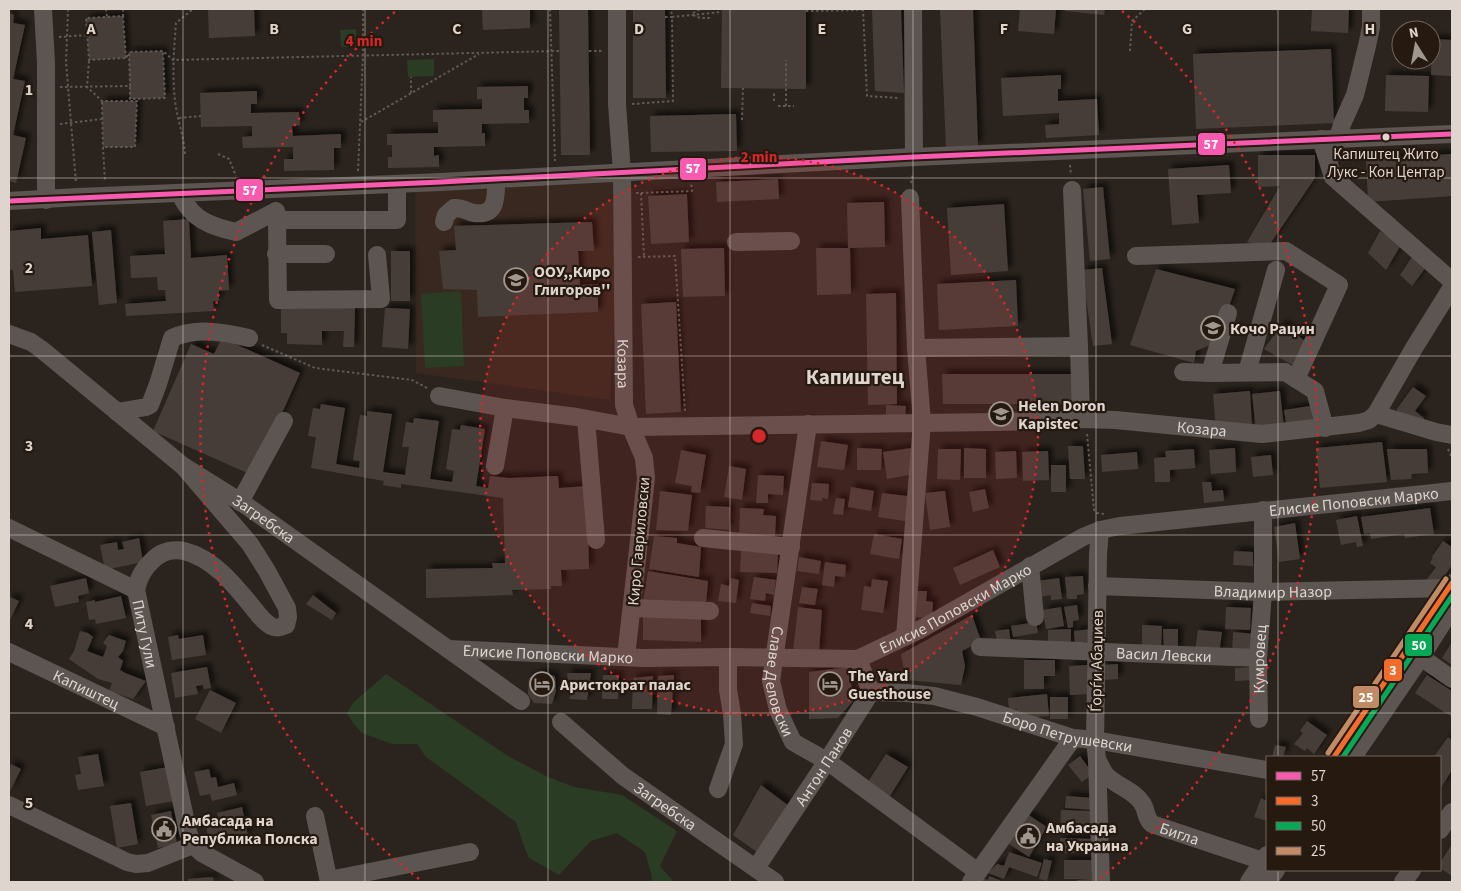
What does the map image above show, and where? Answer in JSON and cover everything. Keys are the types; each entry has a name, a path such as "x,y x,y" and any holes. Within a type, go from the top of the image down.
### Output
{"street":[{"path":"43,9 46,88 46,200"},
{"name":"Козара","path":"617,9 617,104 622,172 624,405 631,427 1083,419 1155,423 1262,434 1359,423 1369,420 1376,414"},
{"path":"913,9 914,157"},
{"path":"1371,9 1370,27 1354,95 1342,124 1329,139 1333,177 1452,281"},
{"path":"9,201 397,184 914,157 1452,134"},
{"path":"444,222 446,215 454,208 462,208 474,213 488,211 496,202 496,179"},
{"path":"180,193 188,208 201,219 217,228 236,232 276,216 398,220 397,184"},
{"path":"275,189 278,300 381,299 377,256"},
{"path":"1072,190 1083,419"},
{"path":"905,637 922,422 916,348 910,198"},
{"path":"736,242 791,241"},
{"path":"1136,256 1286,251 1340,285 1296,379"},
{"path":"276,254 326,254"},
{"path":"1247,372 1276,270"},
{"path":"1450,443 1436,432 1376,414 1452,287"},
{"path":"1210,373 1228,313"},
{"path":"117,412 150,405 172,338 179,334 218,331 249,338"},
{"name":"Загребска","path":"9,334 31,342 41,349 182,466 240,502 521,701"},
{"path":"916,348 1079,346"},
{"path":"1183,372 1284,372 1316,391 1324,428"},
{"path":"439,396 631,427"},
{"path":"495,466 505,408"},
{"path":"586,419 596,540"},
{"path":"240,502 284,421"},
{"name":"Славе Деловски","path":"808,424 771,681 778,710 793,742 827,761 975,877"},
{"name":"Киро Гавриловски","path":"626,657 646,478 644,458 631,427"},
{"name":"Питу Гули","path":"182,466 250,544 283,599 288,617 286,625 276,628 264,620 226,576 206,560 192,553 179,550 167,551 157,556 138,578 136,590 188,832 193,845"},
{"name":"Елисие Поповски Марко","path":"448,649 626,657 858,659 905,637 1030,566 1083,537 1100,530 1120,526 1263,510 1452,491"},
{"name":"Кумровец","path":"1259,719 1258,658 1264,592 1263,510"},
{"path":"9,528 136,590"},
{"name":"Ѓорѓи Абаџиев","path":"1100,530 1097,586 1095,740 1101,882"},
{"path":"702,538 791,547"},
{"path":"1030,566 1035,618"},
{"path":"1354,756 1414,653 1451,585"},
{"name":"Владимир Назор","path":"1097,586 1264,592 1451,585"},
{"path":"632,608 710,611"},
{"path":"1335,756 1414,653 1452,608"},
{"name":"Васил Левски","path":"980,647 1258,658"},
{"name":"Капиштец","path":"9,652 166,727"},
{"path":"1414,653 1436,663 1452,674"},
{"path":"1414,653 1452,679"},
{"path":"718,789 734,744 728,690 728,657"},
{"path":"858,659 871,692"},
{"name":"Боро Петрушевски","path":"871,692 934,696 977,706 1073,738 1095,740 1266,770"},
{"name":"Антон Панов","path":"756,868 871,692"},
{"name":"Загребска","path":"561,722 623,776 775,882"},
{"path":"975,877 1073,738"},
{"name":"Бигла","path":"1097,759 1105,774 1142,803 1152,824 1266,861"},
{"path":"9,805 127,862 136,864 148,863 193,845 202,853 255,882"},
{"path":"1441,828 1452,812"},
{"path":"315,816 329,881 470,852"},
{"path":"1249,882 1266,865"},
{"path":"1404,882 1411,871"}],"path":[{"path":"68,9 66,62 78,197"},
{"path":"106,9 107,17"},
{"path":"123,9 126,58"},
{"path":"185,154 175,102 173,60 176,23 193,9"},
{"path":"358,185 363,9"},
{"path":"550,9 555,176"},
{"path":"617,104 673,101 671,9"},
{"path":"690,14 700,9"},
{"path":"1130,51 1132,21 1145,9"},
{"path":"806,11 863,10 867,96 914,98"},
{"path":"665,17 722,12"},
{"path":"690,14 700,18 711,18"},
{"path":"87,87 89,60 86,18 123,16"},
{"path":"44,39 68,35 87,35"},
{"path":"129,52 130,99 165,98 163,51"},
{"path":"129,52 163,51 173,60 363,54 559,51"},
{"path":"126,58 129,52"},
{"path":"361,122 481,52"},
{"path":"426,54 426,59"},
{"path":"89,60 126,58"},
{"path":"786,60 786,106"},
{"path":"411,77 411,93"},
{"path":"46,88 130,86"},
{"path":"87,87 102,101 137,101 136,147 103,147"},
{"path":"742,120 743,88"},
{"path":"774,91 774,101"},
{"path":"102,101 106,197"},
{"path":"778,106 794,106"},
{"path":"179,118 201,116"},
{"path":"46,124 102,119"},
{"path":"1069,151 1072,190"},
{"path":"218,154 229,159 235,174 246,190"},
{"path":"910,198 914,157"},
{"path":"622,195 692,190 690,168"},
{"path":"641,193 644,256"},
{"path":"623,257 675,256 685,413"},
{"path":"249,338 277,353 314,368 412,380 439,396"},
{"path":"1083,419 1094,510 1097,513 1118,516 1120,526"},
{"path":"1450,443 1452,458"}],"shaded area":[{"name":"ООУ,,Киро Глигоров''","path":"622,176 610,400 416,373 415,187"}],"green space":[{"path":"356,29 357,46 341,47 340,30"},
{"path":"434,59 434,76 408,77 407,60"},
{"path":"461,291 464,366 425,368 421,294"},
{"path":"386,674 508,756 548,777 574,787 622,795 677,831 660,866 674,882 651,882 652,877 645,852 617,833 591,841 559,875 529,858 516,822 426,757 417,744 392,744 362,733 353,723 347,713 353,703"}],"building":[{"path":"208,9 254,9 255,36 209,38"},
{"path":"482,9 530,9 530,28 483,30"},
{"path":"559,9 588,9 590,155 561,155"},
{"path":"633,9 665,9 666,98 633,98"},
{"path":"722,9 806,9 806,89 721,88"},
{"path":"872,9 901,9 904,93 875,91"},
{"path":"940,9 973,9 978,146 946,147"},
{"path":"1020,9 1056,9 1054,34 1018,31"},
{"path":"1065,9 1105,9 1104,15 1065,11"},
{"path":"1312,9 1349,9 1348,33 1311,31"},
{"path":"9,13 14,15 13,23 25,25 13,79 25,81 13,135 26,138 16,183 9,181"},
{"path":"123,16 126,58 89,60 86,18"},
{"path":"1441,39 1452,40 1452,76 1431,75 1431,70 1441,70"},
{"path":"1331,49 1334,123 1196,129 1193,54"},
{"path":"163,51 165,98 130,99 129,52"},
{"path":"1061,75 1061,89 1058,89 1058,101 1097,99 1099,135 1046,138 1045,125 1059,124 1059,113 1003,116 1001,78"},
{"path":"1386,75 1429,76 1428,112 1385,111"},
{"path":"528,86 528,98 524,98 524,110 529,110 529,123 482,124 482,133 485,133 485,146 434,147 434,156 439,155 439,167 388,168 388,157 392,157 392,145 387,145 387,134 438,133 438,122 433,122 433,110 482,109 482,99 477,99 477,87"},
{"path":"257,91 257,104 251,104 251,113 299,112 300,125 292,126 293,136 341,134 341,148 334,148 334,170 284,171 284,159 293,159 293,147 243,148 242,137 252,136 252,126 201,127 200,93"},
{"path":"102,101 137,101 135,147 103,147"},
{"path":"736,114 737,151 651,152 650,116"},
{"path":"1452,154 1452,196 1368,202 1366,159"},
{"path":"1258,155 1315,155 1315,178 1268,247 1247,242 1280,186 1258,187"},
{"path":"1229,165 1231,193 1197,195 1199,223 1172,225 1168,169"},
{"path":"778,179 779,199 717,202 716,182"},
{"path":"1103,187 1110,259 1090,261 1083,189"},
{"path":"687,194 689,242 651,244 648,196"},
{"path":"884,202 885,247 850,248 851,294 817,295 816,248 848,248 847,203"},
{"path":"1004,204 1008,271 951,275 947,208"},
{"path":"189,219 191,258 227,255 229,290 219,291 219,301 213,301 214,311 126,316 125,304 166,301 165,290 158,290 157,277 131,278 130,256 165,254 163,221"},
{"path":"592,222 594,251 578,251 580,285 598,284 598,312 478,317 477,290 443,289 439,251 456,250 454,226"},
{"path":"41,228 41,239 88,235 92,286 15,292 13,270 9,270 9,231"},
{"path":"111,230 117,303 99,305 92,232"},
{"path":"1380,231 1401,245 1386,270 1368,253"},
{"path":"724,248 725,296 683,297 681,249"},
{"path":"391,251 410,251 410,301 391,301"},
{"path":"1412,257 1426,267 1412,286 1400,275"},
{"path":"1102,268 1112,344 1093,346 1082,270"},
{"path":"1156,269 1235,289 1217,342 1196,351 1194,363 1130,345"},
{"path":"1016,280 1018,326 939,330 937,284"},
{"path":"896,293 897,404 868,405 866,294"},
{"path":"676,302 681,412 646,414 641,304"},
{"path":"281,305 355,306 354,347 343,347 344,331 322,331 322,345 287,344 287,333 281,333"},
{"path":"385,308 410,309 408,349 382,347"},
{"path":"1282,324 1308,343 1296,367 1264,349"},
{"path":"222,338 300,373 254,476 153,431 191,344 214,354"},
{"path":"942,374 1073,374 1073,404 943,404"},
{"path":"1413,387 1426,396 1415,411 1424,418 1422,424 1397,414 1397,409"},
{"path":"1250,391 1252,426 1216,429 1213,394"},
{"path":"1280,391 1284,428 1256,431 1252,394"},
{"path":"321,404 345,408 336,464 359,468 360,461 353,460 360,415 367,416 367,411 392,414 383,472 405,475 409,447 402,447 406,422 413,423 414,418 439,421 430,479 452,482 454,471 446,469 452,429 460,430 461,425 485,429 476,486 488,488 490,476 509,478 558,476 559,488 587,486 589,569 561,570 562,586 551,586 551,589 512,590 513,595 426,598 426,569 493,568 492,563 505,563 503,498 401,484 401,488 383,485 384,481 311,468 316,437 308,436 313,408 320,409"},
{"path":"886,405 906,406 905,419 886,418"},
{"path":"1317,405 1320,425 1287,429 1284,410"},
{"path":"821,441 848,445 844,470 817,467"},
{"path":"1382,442 1387,482 1320,488 1316,448"},
{"path":"1068,446 1083,446 1085,479 1070,479"},
{"path":"857,448 882,449 881,470 857,470"},
{"path":"911,448 915,474 887,479 883,452"},
{"path":"964,448 986,449 986,478 964,478"},
{"path":"1235,448 1236,472 1211,474 1209,450"},
{"path":"938,449 961,449 960,480 937,479"},
{"path":"1194,449 1195,468 1170,470 1170,482 1155,482 1154,458 1166,457 1165,451"},
{"path":"1387,449 1427,449 1428,473 1412,474 1411,479 1391,480"},
{"path":"681,450 706,455 700,493 691,492 692,486 675,483"},
{"path":"1016,451 1017,478 996,479 995,452"},
{"path":"1048,451 1049,480 1023,481 1022,452"},
{"path":"1137,452 1138,469 1102,472 1101,455"},
{"path":"1271,455 1273,475 1253,477 1251,457"},
{"path":"1051,465 1066,465 1066,492 1051,492"},
{"path":"729,466 746,469 742,500 724,497"},
{"path":"758,475 784,476 783,495 768,494 768,503 756,503"},
{"path":"1202,482 1211,482 1212,491 1223,490 1224,501 1204,503"},
{"path":"812,483 829,484 828,499 822,498 822,501 810,500"},
{"path":"851,487 874,491 871,511 848,507"},
{"path":"985,489 989,508 973,512 969,492"},
{"path":"660,491 692,495 688,531 656,530"},
{"path":"945,491 950,527 930,530 925,493"},
{"path":"882,493 915,497 911,522 878,517"},
{"path":"836,498 845,499 843,515 833,514"},
{"path":"706,506 730,507 729,530 705,528"},
{"path":"740,508 764,509 763,515 776,516 775,537 739,535"},
{"path":"1430,508 1434,534 1405,538 1404,534 1371,539 1370,533 1364,534 1361,517"},
{"path":"1357,516 1363,546 1357,547 1356,542 1341,545 1336,520"},
{"path":"1295,523 1300,559 1279,562 1274,527"},
{"path":"874,534 902,539 899,559 870,554"},
{"path":"654,536 677,538 677,543 701,547 699,577 649,569"},
{"path":"139,538 143,562 105,570 100,545 117,542 118,550 124,549 122,542"},
{"path":"1443,541 1452,547 1452,565 1437,587 1427,579 1436,567 1430,563 1432,557"},
{"path":"993,550 1000,567 960,585 953,568"},
{"path":"741,551 778,552 777,573 740,572"},
{"path":"1234,551 1253,552 1253,566 1233,565"},
{"path":"799,557 821,561 819,574 797,571"},
{"path":"825,562 846,565 845,577 835,576 834,587 822,585"},
{"path":"648,571 708,581 706,604 643,602"},
{"path":"1083,576 1084,594 1077,595 1077,599 1067,599 1065,577"},
{"path":"754,577 776,580 774,595 766,593 765,601 750,599"},
{"path":"86,578 89,593 78,596 79,602 55,607 50,586"},
{"path":"731,578 739,580 736,603 718,601 721,584 729,586"},
{"path":"1059,578 1062,599 1051,600 1051,595 1040,597 1037,581"},
{"path":"872,579 888,581 883,613 861,610 864,586 871,587"},
{"path":"802,587 818,589 815,605 799,603"},
{"path":"915,591 927,591 926,601 933,602 932,618 914,617"},
{"path":"313,595 336,613 332,620 306,604"},
{"path":"121,596 126,618 96,624 95,619 89,620 86,602 95,600 95,602"},
{"path":"9,598 19,601 9,622"},
{"path":"752,603 771,606 770,616 750,613"},
{"path":"1077,605 1079,620 1073,621 1073,627 1068,628 1064,607"},
{"path":"798,607 822,610 819,653 793,651"},
{"path":"1061,607 1064,626 1046,629 1043,610"},
{"path":"1226,607 1251,608 1250,630 1225,629"},
{"path":"643,614 701,616 701,642 643,640"},
{"path":"972,615 981,641 962,651 965,666 961,685 906,680 901,654"},
{"path":"1036,622 1038,633 1013,637 1011,626"},
{"path":"1142,625 1162,626 1161,651 1142,651"},
{"path":"1009,629 1011,645 998,646 995,631"},
{"path":"1071,629 1071,646 1048,647 1048,630"},
{"path":"1091,629 1092,641 1075,643 1074,631"},
{"path":"1163,629 1178,629 1178,651 1164,651"},
{"path":"1198,630 1222,632 1219,654 1195,652"},
{"path":"80,631 88,633 93,637 87,651 103,657 107,646 103,643 109,635 126,641 123,651 118,657 123,661 120,670 146,681 133,699 109,691 112,683 98,679 69,659 74,651"},
{"path":"1233,632 1256,634 1254,655 1232,654"},
{"path":"178,635 179,639 203,635 206,655 172,660 168,637"},
{"path":"1452,642 1452,665 1442,658"},
{"path":"1024,660 1055,660 1055,676 1044,676 1044,689 1024,689"},
{"path":"1118,664 1118,679 1103,680 1102,665"},
{"path":"1087,665 1087,671 1095,694 1070,695 1069,666"},
{"path":"207,667 211,688 204,689 203,685 196,686 198,694 175,698 171,673"},
{"name":"The Yard Guesthouse","path":"848,667 854,700 838,718 809,719 809,672"},
{"path":"1253,667 1253,680 1235,681 1235,668"},
{"name":"Аристократ палас","path":"540,673 555,676 556,691 552,704 534,703 528,694 529,678"},
{"path":"567,673 591,673 587,700 570,699"},
{"path":"603,675 619,675 618,699 602,699"},
{"path":"674,675 671,715 657,714 658,676"},
{"path":"1427,675 1452,691 1452,717 1415,693"},
{"path":"653,676 652,709 632,709 633,678"},
{"path":"210,690 236,703 221,733 195,719"},
{"path":"1047,694 1049,716 1018,718 1017,709 1009,710 1008,698"},
{"path":"1050,697 1068,697 1068,719 1050,719"},
{"path":"1307,721 1327,735 1314,754 1307,748 1305,751 1294,744 1303,733 1300,731"},
{"path":"1448,737 1452,740 1452,770 1441,787 1441,756 1435,756"},
{"path":"1275,745 1286,747 1283,756 1272,756"},
{"path":"98,754 104,786 78,790 75,775 81,774 78,757"},
{"path":"886,754 908,767 888,799 866,785"},
{"path":"1080,756 1093,774 1082,782 1068,765"},
{"path":"11,764 21,769 9,793 9,769"},
{"path":"168,767 174,801 146,806 140,772"},
{"path":"209,769 211,778 216,777 218,787 234,783 237,795 212,801 210,794 200,796 194,772"},
{"path":"761,785 789,806 757,852 733,835"},
{"path":"1066,796 1095,798 1094,810 1065,808"},
{"path":"1261,798 1266,800 1266,821 1254,817"},
{"path":"131,803 138,844 117,848 110,806"},
{"path":"242,807 248,836 210,844 206,827 220,824 217,813"},
{"path":"1061,810 1092,811 1091,829 1075,828 1074,835 1060,834"},
{"name":"Амбасада на Република Полска","path":"171,811 177,844 158,848 151,815"},
{"name":"Амбасада на Украина","path":"1027,814 1047,827 1029,857 1009,844"},
{"path":"1060,838 1093,839 1093,853 1060,853"},
{"path":"1452,844 1452,876 1441,869 1441,861"},
{"path":"1009,852 1042,863 1037,877 1009,867 1004,879 988,873 997,864 1004,866"},
{"path":"1044,859 1052,861 1047,881 1039,879"},
{"path":"1064,860 1093,860 1098,882 1077,882 1077,880 1089,879 1064,879"},
{"path":"989,876 1004,882 979,882 982,878 988,880"},
{"path":"213,877 214,882 188,882 188,879"}],"transit line":[{"name":"57","path":"9,201 441,182 914,157 1452,134"},
{"name":"25","path":"1328,753 1446,579"},
{"name":"3","path":"1335,756 1452,583"},
{"name":"50","path":"1344,756 1452,596"}],"place":[{"name":"Капиштец Жито Лукс - Кон Центар","path":"1386,137"},
{"name":"ООУ,,Киро Глигоров''","path":"516,280"},
{"name":"Кочо Рацин","path":"1213,328"},
{"name":"Helen Doron Kapistec","path":"1001,414"},
{"name":"Аристократ палас","path":"542,684"},
{"name":"The Yard Guesthouse","path":"830,684"},
{"name":"Амбасада на Република Полска","path":"164,829"},
{"name":"Амбасада на Украина","path":"1028,836"}],"district":[{"name":"Капиштец","path":"855,377"}]}
